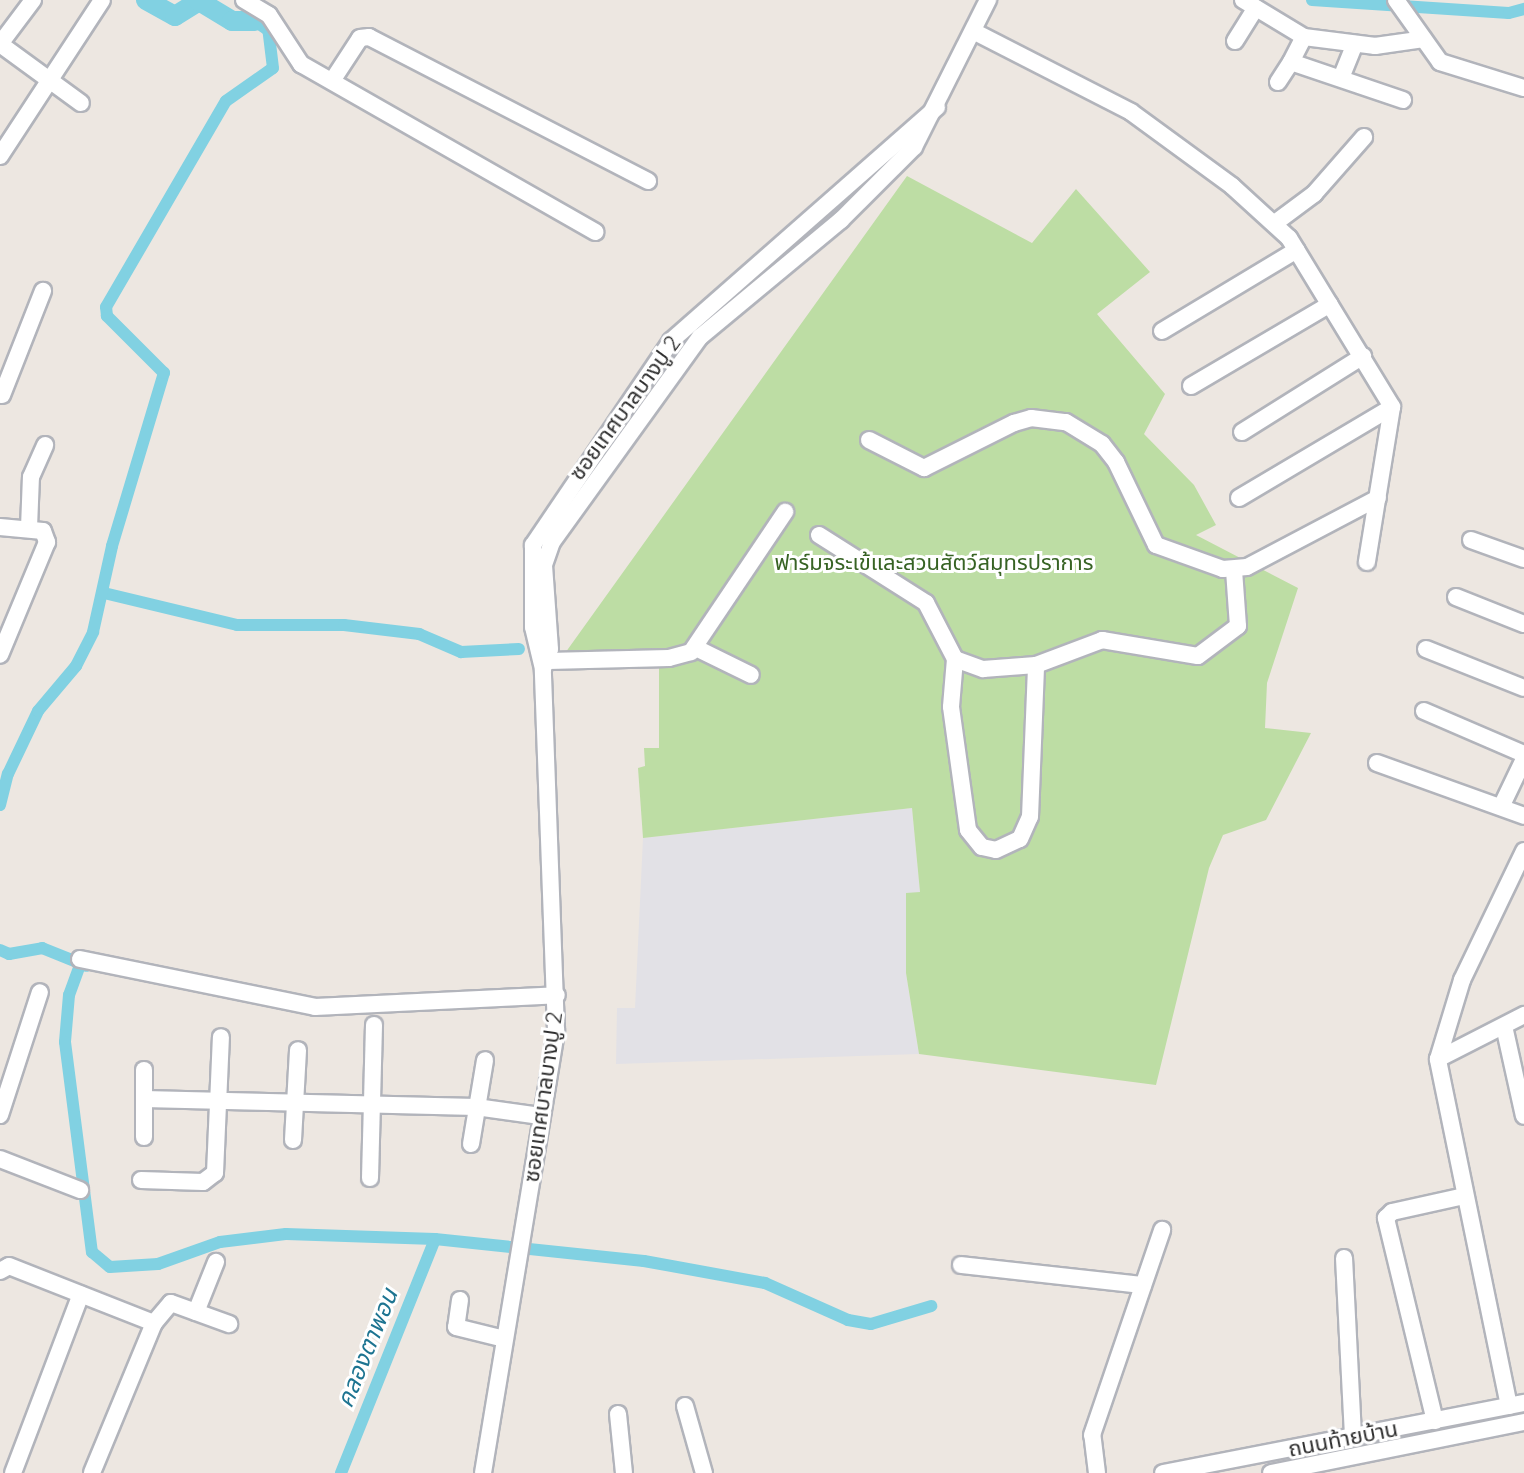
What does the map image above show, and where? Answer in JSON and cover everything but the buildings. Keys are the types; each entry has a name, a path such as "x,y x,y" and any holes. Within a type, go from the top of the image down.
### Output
{"street":[{"path":"33,0 0,44 81,103"},
{"path":"0,156 102,0"},
{"path":"244,0 269,15 296,60 595,232"},
{"name":"ซอยเทศบาลบางปู 2","path":"483,1473 557,995 544,565 561,528 700,337 875,188 914,147 975,32 988,0"},
{"path":"1396,0 1440,62 1524,88"},
{"path":"1235,41 1250,4 1304,37 1355,44 1424,39"},
{"path":"975,32 1131,112 1275,223 1297,250 1392,407 1367,562"},
{"path":"332,81 360,38 369,37 648,181"},
{"path":"1278,82 1304,37"},
{"path":"1341,78 1355,44"},
{"path":"1291,62 1403,100"},
{"path":"1275,223 1314,194 1364,137"},
{"path":"1162,331 1297,250"},
{"path":"6,397 43,291"},
{"path":"1191,386 1330,304"},
{"path":"1242,432 1363,356"},
{"path":"1239,498 1392,407"},
{"path":"869,440 924,468 1014,423 1031,418 1066,422 1102,444 1116,462 1156,545 1208,566 1234,570 1378,498"},
{"path":"29,528 31,477 45,445"},
{"path":"546,665 669,658 696,648 785,512"},
{"path":"0,527 43,531 46,548 0,655"},
{"path":"819,535 931,607 955,659 951,707 968,830 982,847 996,850 1020,839 1030,817 1036,665"},
{"path":"1471,540 1524,559"},
{"path":"955,659 983,669 1036,665 1102,640 1178,657 1198,656 1238,626 1234,570"},
{"path":"1456,597 1524,624"},
{"path":"696,648 751,675"},
{"path":"1426,649 1524,688"},
{"path":"1424,711 1524,756 1502,805"},
{"path":"1377,763 1502,805 1524,816"},
{"path":"1517,1404 1464,1196 1438,1059 1462,980 1524,851"},
{"path":"80,959 315,1007 557,995"},
{"path":"0,1115 40,992"},
{"path":"1438,1059 1524,1015"},
{"path":"370,1178 374,1025"},
{"path":"1504,1026 1523,1107"},
{"path":"141,1180 210,1180 215,1173 221,1037"},
{"path":"293,1140 298,1050"},
{"path":"471,1144 485,1060"},
{"path":"144,1070 144,1137"},
{"path":"144,1099 371,1107 476,1107 540,1116"},
{"path":"0,1159 80,1190"},
{"path":"1435,1421 1386,1218 1392,1212 1464,1196"},
{"path":"1097,1473 1092,1435 1162,1230"},
{"path":"1344,1258 1353,1437"},
{"path":"196,1312 216,1262"},
{"path":"961,1265 1143,1285"},
{"path":"0,1271 9,1266 154,1323"},
{"path":"13,1473 81,1294"},
{"path":"460,1300 456,1327 504,1339"},
{"path":"92,1473 154,1323 168,1303 229,1324"},
{"name":"ถนนท้ายบ้าน","path":"1163,1473 1241,1466 1353,1437 1517,1404"},
{"path":"685,1406 704,1473"},
{"path":"618,1414 624,1473"},
{"name":"ถนนท้ายบ้าน","path":"1271,1473 1524,1422"}],"shaded area":[{"path":"912,808 920,892 906,973 919,1054 616,1064 617,1008 635,1008 643,838"}],"green space":[{"name":"ฟาร์มจระเข้และสวนสัตว์สมุทรปราการ","path":"907,176 1032,243 1076,189 1150,272 1097,314 1165,394 1144,434 1194,485 1216,525 1196,535 1298,588 1267,683 1265,728 1311,733 1266,820 1223,835 1209,868 1156,1085 919,1054 906,973 906,893 920,892 912,808 643,838 638,768 645,766 644,748 659,748 659,654 563,656"}],"waterway":[{"path":"146,0 175,16 199,1 232,21 255,21"},
{"path":"0,805 8,774 38,711 76,666 93,632 112,546 164,373 107,316 106,307 226,101 273,68 268,30 255,21 257,0"},
{"path":"1312,0 1509,13 1524,9"},
{"path":"104,593 237,625 344,625 419,634 461,652 519,649"},
{"path":"0,950 9,954 42,948 87,966"},
{"path":"80,965 69,995 65,1042 92,1252 110,1267 158,1264 220,1242 286,1234 435,1239 644,1261 765,1283 848,1320 871,1324 931,1306"},
{"name":"คลองตาพอน","path":"341,1473 435,1239"}]}
